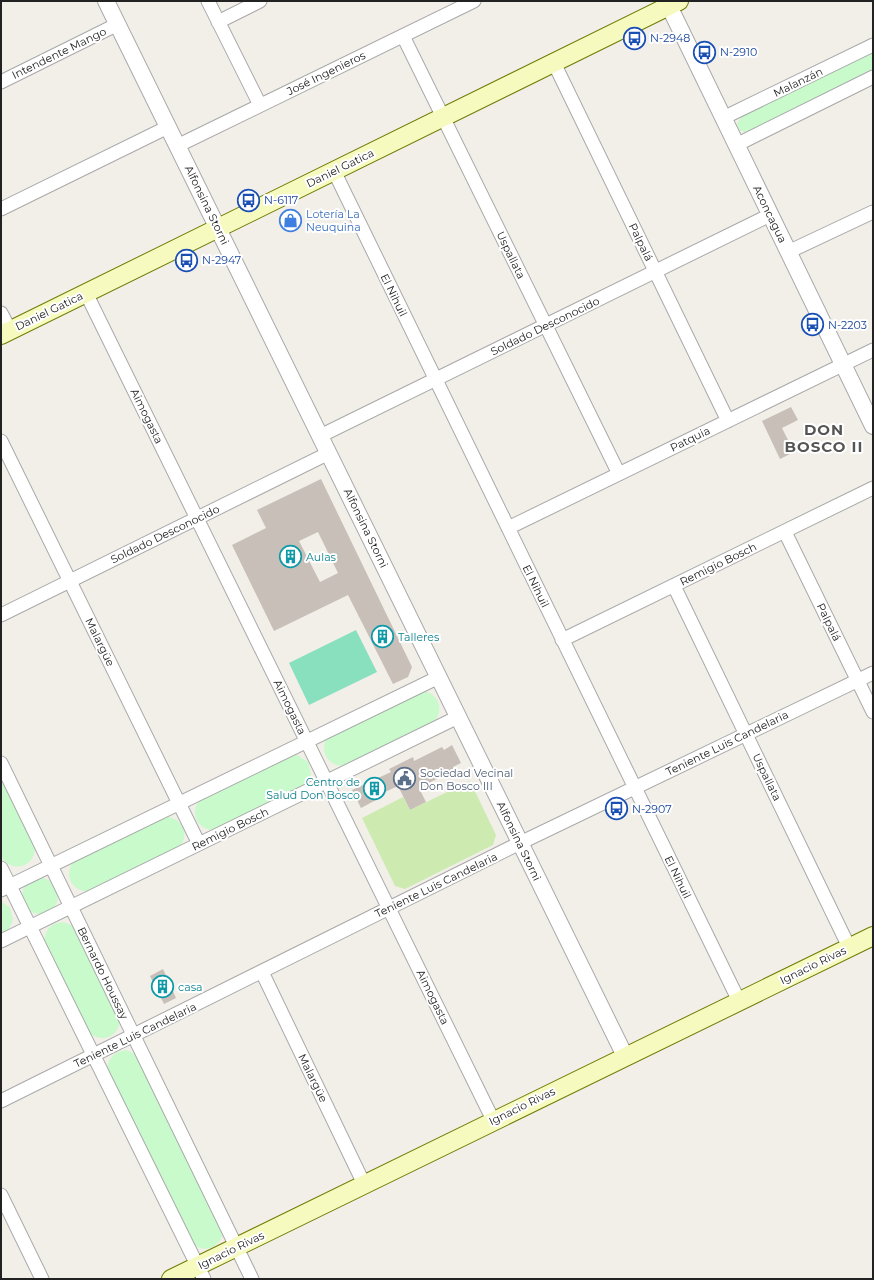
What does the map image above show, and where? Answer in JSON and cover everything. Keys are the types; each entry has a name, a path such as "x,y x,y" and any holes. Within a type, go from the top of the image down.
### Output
{"main road":[{"name":"Daniel Gatica","path":"5,333 554,63 671,3"},
{"name":"Ignacio Rivas","path":"171,1279 200,1273 237,1246 873,936"}],"street":[{"name":"Alfonsina Storni","path":"106,1 625,1056"},
{"path":"208,1 260,106"},
{"path":"218,22 260,1"},
{"name":"José Ingenieros","path":"177,146 474,1"},
{"name":"Aconcagua","path":"671,3 723,118 873,426"},
{"name":"Intendente Mango","path":"1,82 118,24"},
{"name":"Uspallata","path":"403,36 619,474"},
{"name":"Malanzán","path":"723,118 873,45"},
{"name":"Palpalá","path":"554,63 728,421"},
{"path":"736,145 873,77"},
{"path":"1,209 168,127"},
{"name":"El Nihuil","path":"334,171 738,1001"},
{"path":"788,252 873,212"},
{"name":"Soldado Desconocido","path":"320,436 770,215"},
{"name":"Aimogasta","path":"86,293 493,1120"},
{"path":"1,313 5,333"},
{"name":"Patquia","path":"508,528 873,350"},
{"name":"Malargüe","path":"1,441 199,844"},
{"name":"Soldado Desconocido","path":"1,615 329,454"},
{"name":"Remigio Bosch","path":"562,640 873,488"},
{"name":"Palpalá","path":"785,532 873,712"},
{"name":"Uspallata","path":"674,586 849,947"},
{"name":"Teniente Luis Candelaria","path":"1,1101 520,843 873,673"},
{"path":"5,888 438,677"},
{"name":"Remigio Bosch","path":"1,942 458,717"},
{"name":"Bernardo Houssay","path":"1,763 252,1279"},
{"path":"1,868 5,888 30,927 200,1273"},
{"name":"Malargüe","path":"262,972 364,1184"},
{"path":"1,1195 42,1279"}],"green space":[{"path":"873,51 873,72 747,133 739,130 737,124 742,116"},
{"path":"356,630 377,672 309,705 289,663"},
{"path":"420,690 431,694 438,701 439,711 435,721 344,766 334,764 327,758 324,750 326,739"},
{"path":"291,755 297,755 308,762 311,774 306,786 215,830 199,824 195,815 195,810 200,799"},
{"path":"1,774 35,846 32,859 23,866 17,867 12,865 1,857"},
{"path":"470,781 496,835 493,845 405,889 395,886 362,818 403,797 410,810"},
{"path":"165,816 176,820 183,827 184,837 180,847 89,892 78,889 73,885 69,876 69,871 74,860"},
{"path":"44,878 53,883 57,889 57,903 53,909 44,914 36,914 27,909 23,903 22,892 27,883 33,879"},
{"path":"1,901 10,908 13,920 8,931 1,936"},
{"path":"64,922 75,927 120,1018 114,1034 105,1038 100,1038 89,1033 44,942 47,930 52,925"},
{"path":"126,1050 138,1055 223,1234 218,1243 210,1248 201,1248 192,1244 107,1070 112,1056 118,1052"}],"building":[{"path":"791,407 798,420 782,428 794,452 780,459 762,421"},
{"name":"Aulas","path":"321,479 412,667 408,677 393,684 348,595 274,631 232,545 266,528 257,510","holes":["318,532 338,573 320,582 299,541"]},
{"path":"452,745 461,763 453,767 455,770 419,788 426,802 410,810 398,786 374,797 376,800 361,808 352,790 391,772 389,769 413,757 414,761 442,747 444,750"},
{"name":"casa","path":"163,969 176,998 164,1004 150,976"}],"place":[{"name":"N-2948","path":"635,38"},
{"name":"N-2910","path":"704,52"},
{"name":"N-6117","path":"248,200"},
{"name":"Lotería La Neuquina","path":"291,220"},
{"name":"N-2947","path":"186,260"},
{"name":"N-2203","path":"812,325"},
{"name":"Aulas","path":"291,557"},
{"name":"Talleres","path":"383,637"},
{"name":"Sociedad Vecinal Don Bosco III","path":"404,779"},
{"name":"Centro de Salud Don Bosco","path":"375,788"},
{"name":"N-2907","path":"617,809"},
{"name":"casa","path":"163,987"}],"district":[{"name":"DON BOSCO II","path":"824,438"}]}
